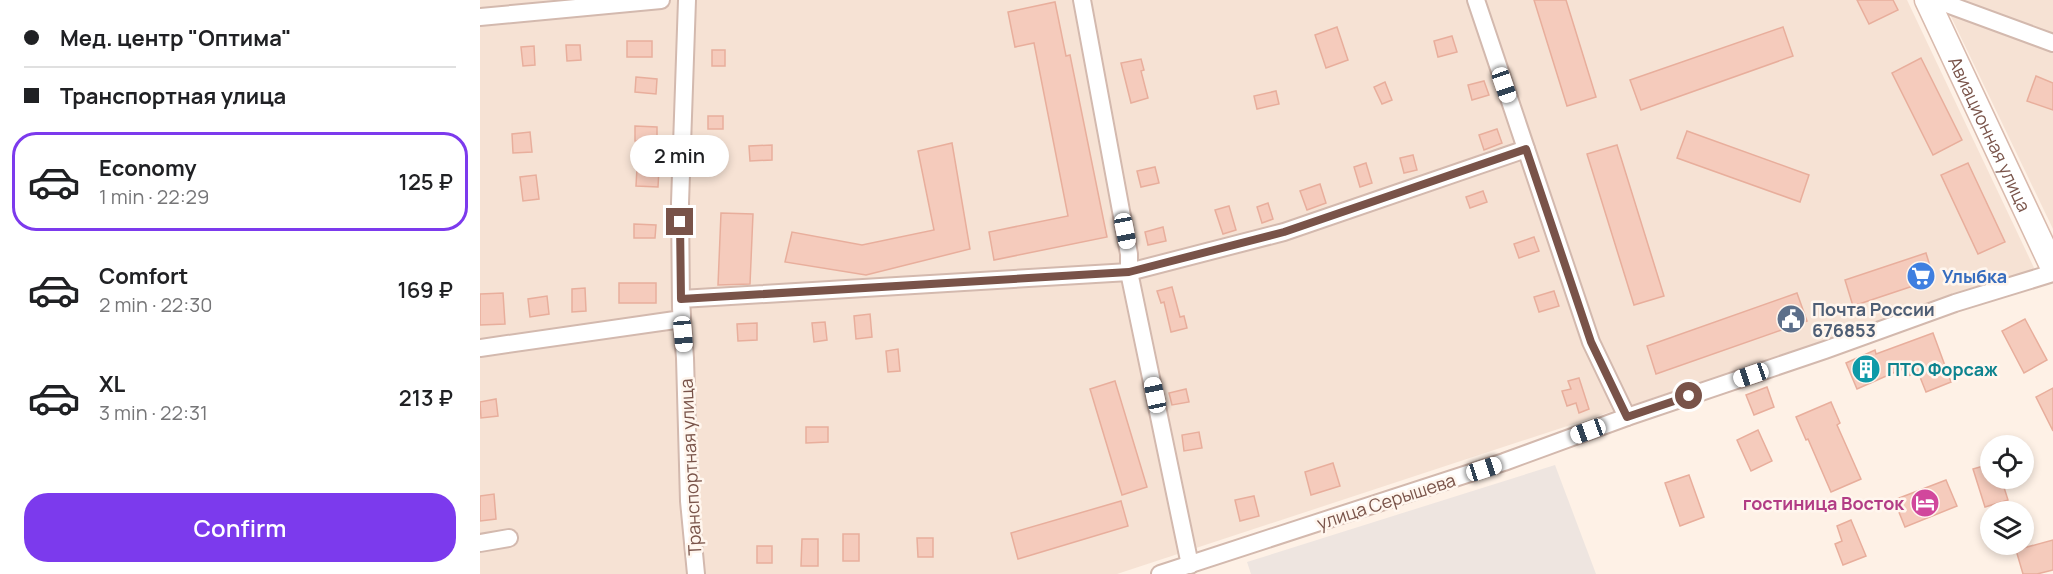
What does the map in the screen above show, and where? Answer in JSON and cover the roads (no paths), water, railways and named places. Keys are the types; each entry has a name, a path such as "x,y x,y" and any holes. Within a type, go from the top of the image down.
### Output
{"street":[{"path":"480,16 661,0"},
{"name":"Транспортная улица","path":"687,0 680,202 681,299 689,501 696,574"},
{"path":"1082,0 1129,254 1129,272 1190,565"},
{"path":"1476,0 1591,342 1627,417"},
{"name":"Авиационная улица","path":"1927,0 2053,268"},
{"path":"1936,0 2053,43"},
{"path":"681,299 1129,272 1284,232 1526,149"},
{"name":"улица Серышева","path":"1160,574 1504,462 1955,303 2053,273"},
{"path":"480,348 682,319"},
{"path":"480,543 509,538"}],"place":[{"name":"Улыбка","path":"1921,276"},
{"name":"Почта России 676853","path":"1791,319"},
{"name":"ПТО Форсаж","path":"1866,369"},
{"name":"гостиница Восток","path":"1925,503"}]}
